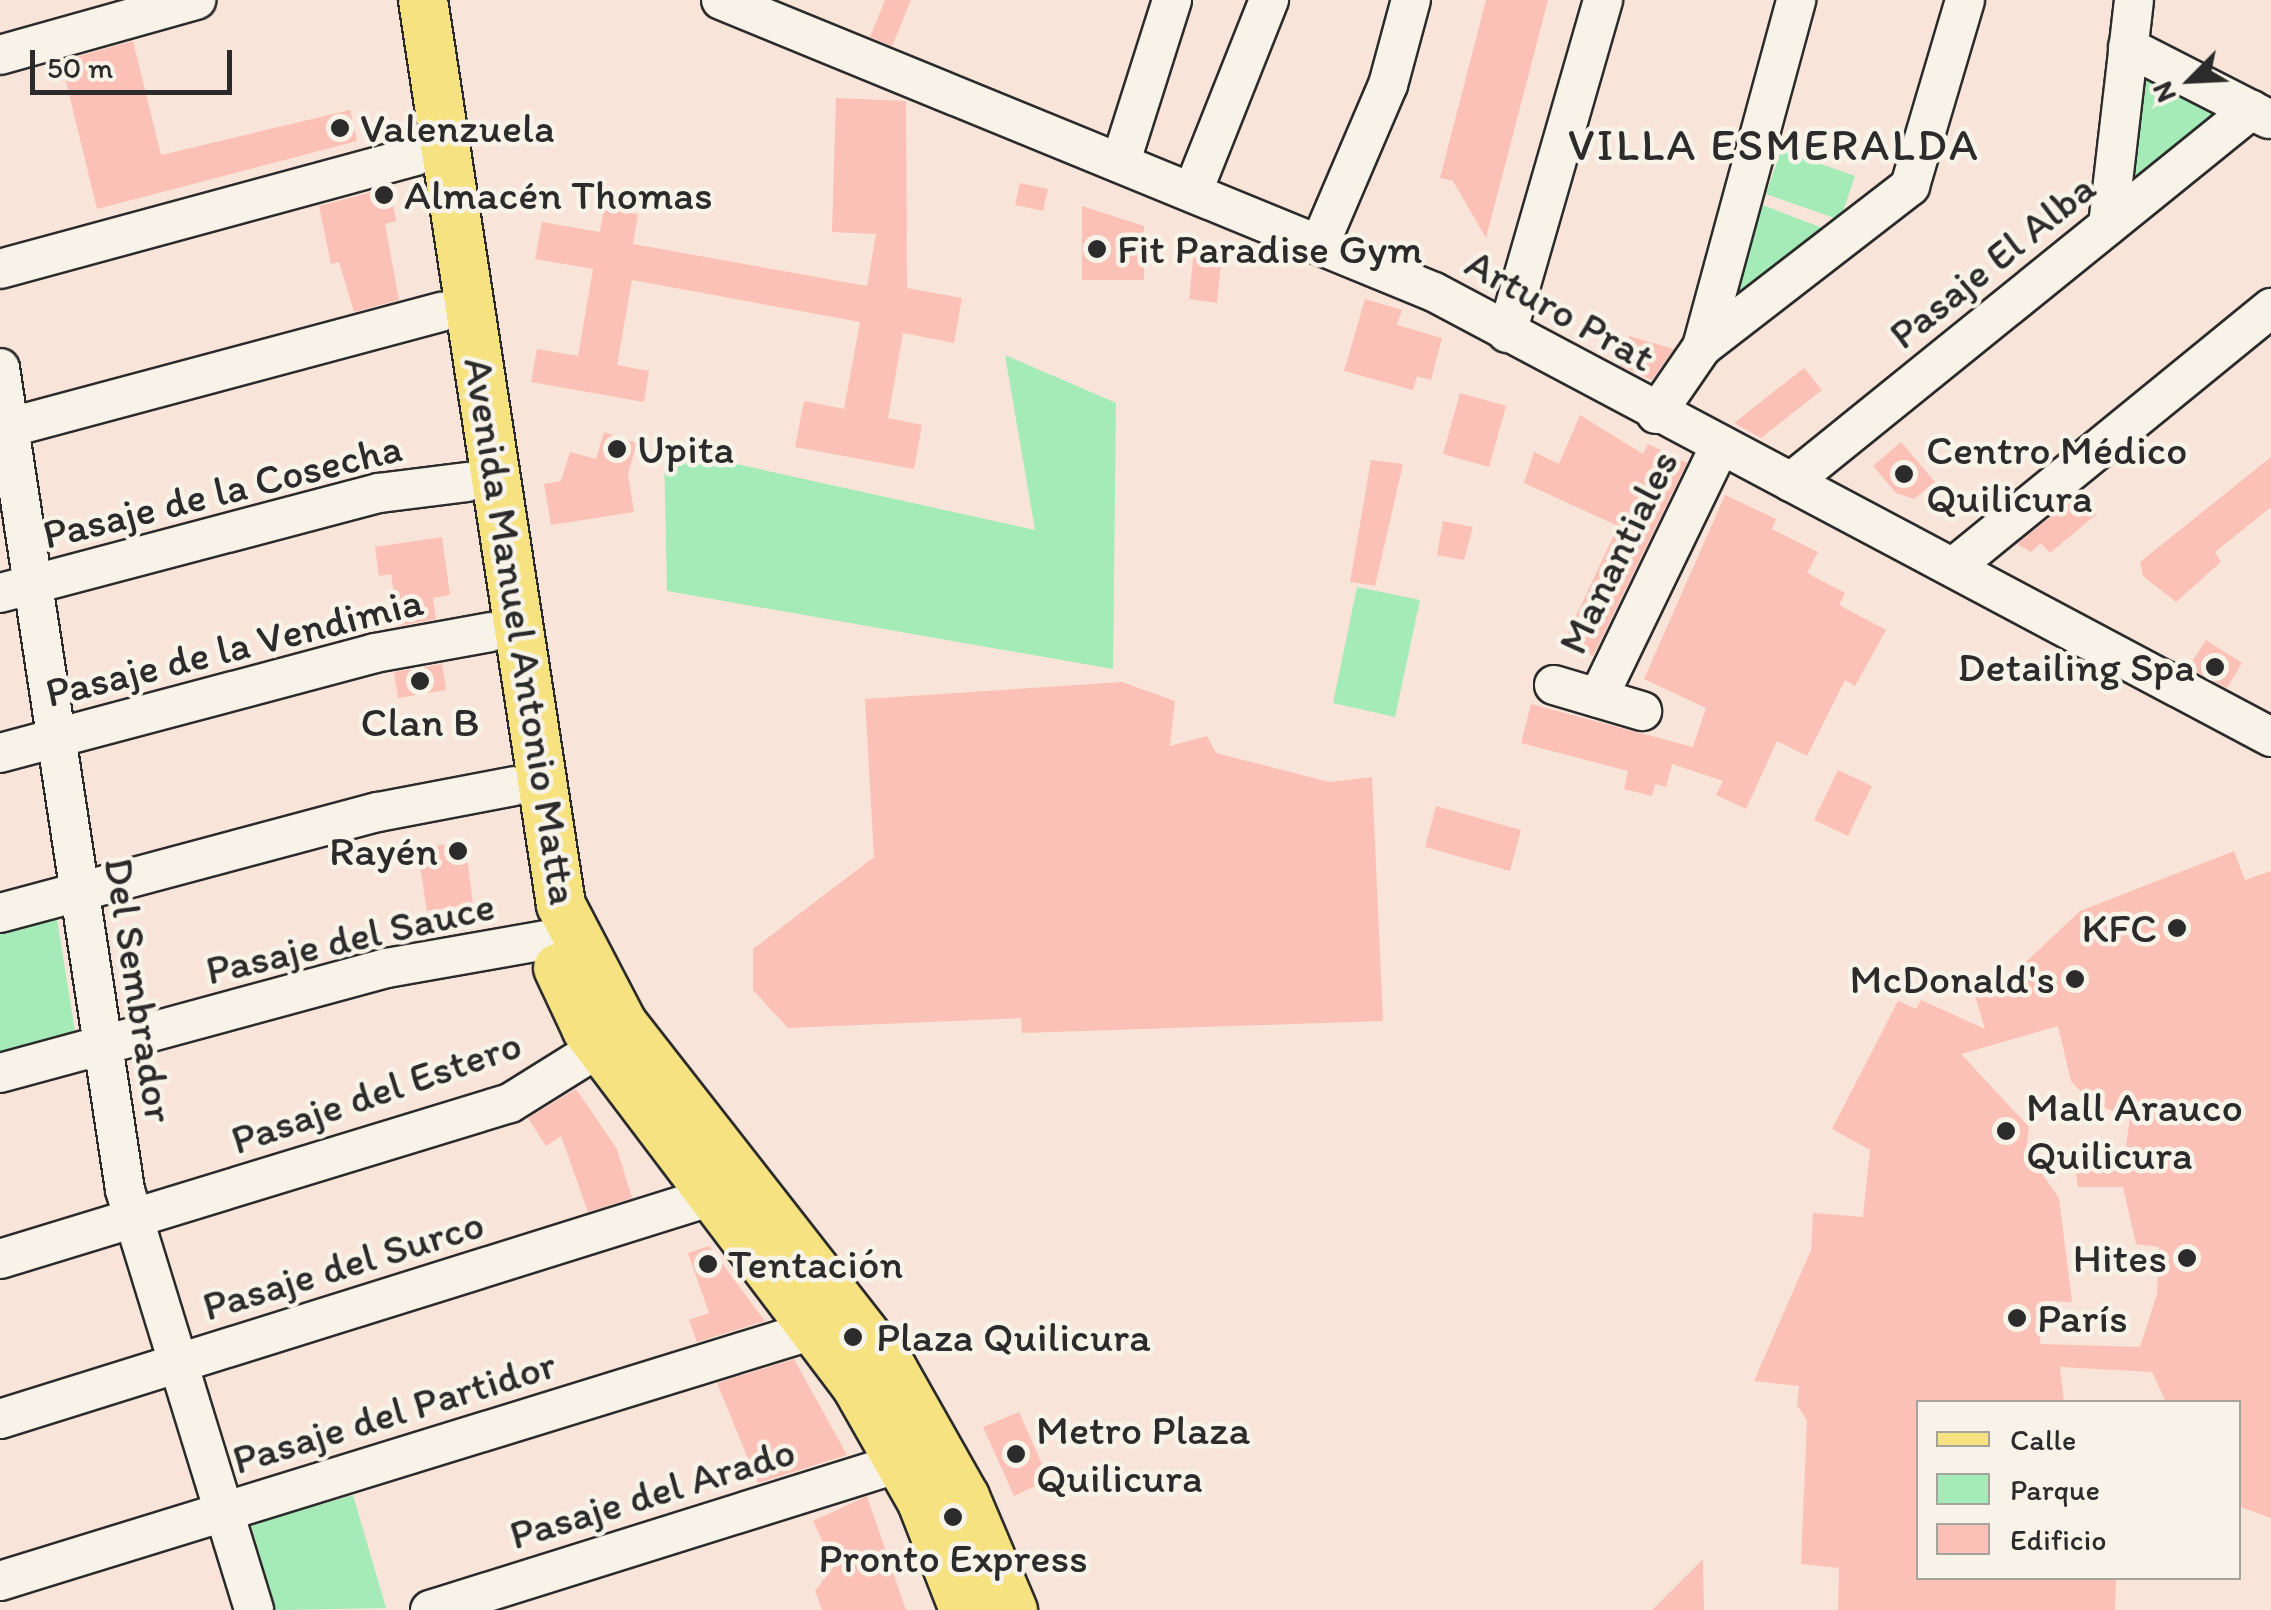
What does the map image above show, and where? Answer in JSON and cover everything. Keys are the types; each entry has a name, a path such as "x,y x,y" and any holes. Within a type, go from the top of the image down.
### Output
{"main road":[{"name":"Avenida Manuel Antonio Matta","path":"394,0 514,786 546,940 600,1047 816,1328 901,1462 964,1610"},
{"name":"Avenida Manuel Antonio Matta","path":"423,0 561,905 623,1024 830,1280 900,1380 965,1497 1013,1610"}],"street":[{"path":"0,55 196,0"},
{"name":"Arturo Prat","path":"721,0 766,9 1121,161 1321,241 1956,565 2271,737"},
{"path":"1121,161 1173,16 1172,0"},
{"path":"1193,191 1268,0"},
{"path":"1321,241 1388,85 1411,0"},
{"path":"1507,334 1603,0"},
{"path":"1702,347 1796,0"},
{"path":"1656,414 1702,347 1910,186 1966,0"},
{"path":"2108,225 2134,0"},
{"path":"2128,48 2261,115"},
{"name":"Pasaje El Alba","path":"1791,482 2108,225 2261,115"},
{"path":"0,269 416,156"},
{"path":"1956,565 2271,308"},
{"path":"4,429 441,312"},
{"name":"Del Sembrador","path":"0,368 16,588 56,738 102,1045 133,1218 254,1610"},
{"name":"Manantiales","path":"1598,698 1720,446"},
{"name":"Pasaje de la Cosecha","path":"16,588 379,492 466,482"},
{"name":"Pasaje de la Vendimia","path":"0,753 375,653 490,632"},
{"name":"Manantiales","path":"1554,684 1642,711"},
{"path":"0,914 378,812 514,786"},
{"name":"Pasaje del Sauce","path":"0,1073 402,964 546,940"},
{"name":"Pasaje del Estero","path":"0,1258 510,1103 600,1047"},
{"name":"Pasaje del Surco","path":"0,1419 713,1196"},
{"name":"Pasaje del Partidor","path":"0,1582 816,1328"},
{"name":"Pasaje del Arado","path":"430,1610 901,1462"}],"green space":[{"path":"2155,69 2232,109 2118,203 2131,82"},
{"path":"1781,150 1855,176 1840,220 1766,194"},
{"path":"1760,204 1833,232 1721,318"},
{"path":"1005,355 1116,403 1113,669 667,591 664,448 1035,530"},
{"path":"1357,587 1420,600 1395,717 1333,703"},
{"path":"57,919 77,1044 0,1063 0,932"},
{"path":"353,1495 386,1608 276,1610 251,1525"}],"building":[{"path":"885,0 911,0 892,46 870,37"},
{"path":"1486,0 1548,0 1486,238 1453,181 1440,178"},
{"path":"133,41 161,155 350,110 357,141 97,209 61,61"},
{"path":"836,98 906,101 907,288 962,298 954,343 903,333 888,418 922,425 914,469 795,447 804,401 844,409 860,322 632,280 617,365 649,371 644,402 531,382 537,349 578,356 593,269 535,259 542,222 600,232 604,208 638,214 633,244 867,286 876,234 832,232"},
{"path":"1020,183 1048,189 1043,211 1015,205"},
{"path":"390,187 396,221 385,224 399,300 354,312 339,262 331,264 319,206"},
{"path":"1082,206 1144,226 1144,280 1082,280"},
{"path":"1194,250 1222,253 1217,303 1189,299"},
{"path":"1365,299 1402,310 1397,325 1442,338 1431,380 1417,376 1413,390 1344,371"},
{"path":"1629,336 1674,349 1652,380 1620,366"},
{"path":"1804,368 1822,390 1761,438 1734,423"},
{"path":"1460,393 1506,406 1489,467 1443,454"},
{"path":"1580,415 1643,454 1648,444 1687,463 1593,656 1564,642 1618,526 1524,483 1534,452 1559,464"},
{"path":"604,432 637,443 628,474 634,512 551,525 544,484 561,481 570,452 596,459"},
{"name":"Centro Médico Quilicura","path":"1901,442 1935,482 1914,499 1896,493 1873,466"},
{"path":"2271,457 2271,507 2215,552 2221,562 2176,602 2143,576 2140,562"},
{"path":"1371,460 1403,464 1375,586 1350,582"},
{"path":"2080,493 2097,514 2050,553 2041,543 2031,552 2017,544"},
{"path":"1725,495 1776,519 1772,529 1818,552 1807,573 1845,593 1839,605 1886,630 1855,686 1845,680 1807,756 1777,741 1746,809 1716,795 1723,781 1672,764 1666,787 1655,784 1652,796 1624,789 1628,771 1521,743 1531,704 1693,747 1706,708 1644,679"},
{"path":"1443,521 1473,527 1464,560 1437,555"},
{"path":"442,537 450,595 433,598 436,619 399,626 391,574 379,576 375,547"},
{"name":"Detailing Spa","path":"2206,640 2242,663 2227,688 2188,668"},
{"name":"Clan B","path":"442,664 446,690 398,698 394,672"},
{"path":"1122,682 1175,701 1170,746 1207,736 1216,753 1329,782 1372,777 1383,1021 1022,1033 1021,1018 788,1028 753,990 753,949 874,857 865,699"},
{"path":"1838,770 1872,786 1848,836 1814,820"},
{"path":"1436,806 1521,830 1510,871 1425,847"},
{"path":"465,842 473,904 427,911 417,848"},
{"path":"2234,851 2245,880 2271,871 2271,1518 2241,1507 2241,1400 2165,1400 2152,1372 2060,1367 2064,1400 1916,1400 1916,1580 2116,1580 2115,1610 1838,1610 1839,1568 1801,1564 1807,1420 1797,1405 1799,1386 1754,1381 1811,1250 1813,1213 1863,1217 1870,1150 1832,1129 1898,1001 1916,1009 1921,1000 1985,1029 1973,989 2008,979 2080,911","holes":["2058,1026 2071,1081 2091,1102 2130,1118 2124,1160 2074,1160 2078,1187 2123,1187 2136,1244 2159,1247 2157,1294 2140,1347 2040,1344 2043,1301 2072,1302 2059,1198 2026,1151 2029,1127 1961,1054"]},
{"path":"576,1089 617,1149 632,1198 588,1212 561,1136 546,1146 528,1118"},
{"path":"709,1246 765,1321 697,1342 689,1320 709,1313 688,1253"},
{"path":"794,1359 847,1455 758,1483 717,1383"},
{"name":"Metro Plaza Quilicura","path":"1019,1412 1049,1480 1014,1496 983,1427"},
{"path":"867,1496 906,1610 822,1610 815,1591 834,1566 813,1521"},
{"path":"1703,1559 1704,1610 1652,1610"}],"place":[{"name":"Valenzuela","path":"340,128"},
{"name":"Almacén Thomas","path":"384,195"},
{"name":"Fit Paradise Gym","path":"1097,249"},
{"name":"Upita","path":"617,449"},
{"name":"Centro Médico Quilicura","path":"1904,474"},
{"name":"Detailing Spa","path":"2215,667"},
{"name":"Clan B","path":"420,681"},
{"name":"Rayén","path":"458,851"},
{"name":"KFC","path":"2177,928"},
{"name":"McDonald's","path":"2075,979"},
{"name":"Mall Arauco Quilicura","path":"2006,1131"},
{"name":"Hites","path":"2187,1258"},
{"name":"Tentación","path":"708,1264"},
{"name":"París","path":"2017,1318"},
{"name":"Plaza Quilicura","path":"853,1337"},
{"name":"Metro Plaza Quilicura","path":"1016,1454"},
{"name":"Pronto Express","path":"953,1517"}],"district":[{"name":"VILLA ESMERALDA","path":"1774,145"}]}
